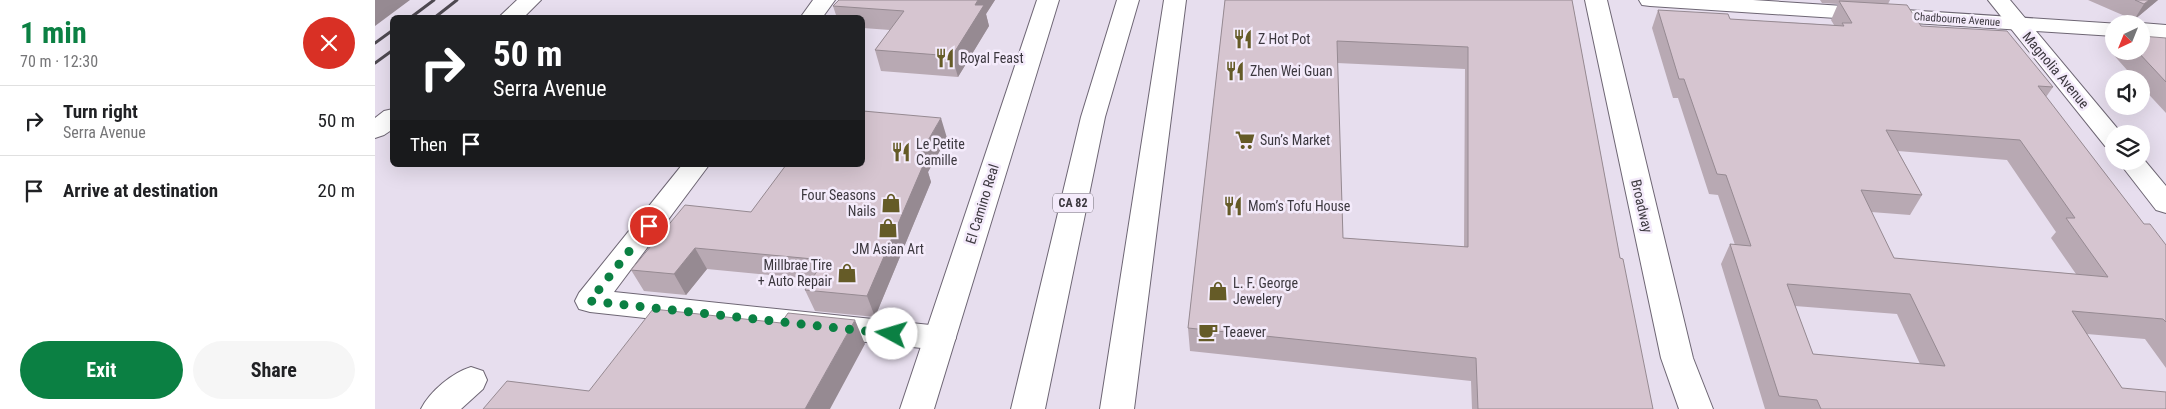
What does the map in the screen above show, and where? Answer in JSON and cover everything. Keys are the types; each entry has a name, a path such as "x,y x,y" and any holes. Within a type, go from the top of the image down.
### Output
{"street":[{"path":"512,15 530,0"},
{"path":"813,15 824,0"},
{"name":"El Camino Real","path":"917,409 1048,0"},
{"name":"CA 82","path":"1028,409 1093,117 1128,0"},
{"path":"1117,409 1175,0"},
{"name":"Broadway","path":"1596,0 1677,358 1696,409"},
{"name":"Chadbourne Avenue","path":"1650,0 2105,28"},
{"name":"Magnolia Avenue","path":"1999,0 2105,129"},
{"path":"2150,31 2166,32"},
{"path":"375,130 390,118"},
{"path":"694,167 590,301 940,338"},
{"path":"2138,170 2166,204"},
{"path":"438,409 471,380"}],"building":[{"path":"839,0 978,0 975,5 984,5 952,56 875,50 904,11 833,6"},
{"path":"1225,0 1572,0 1620,258 1623,259 1653,409 1478,409 1476,358 1188,328","holes":["1337,41 1468,47 1468,247 1343,238"]},
{"path":"2135,0 2149,0 2144,4"},
{"path":"1839,1 1907,5 1921,26 2007,31 2053,87 2038,86 2144,224 2150,224 2166,245 2166,322 2163,319 2072,311 2122,388 2166,392 2166,409 1821,409 1817,400 1779,396 1730,244 1751,246 1726,175 1717,174 1684,79 1679,79 1658,10 1728,14 1730,19 1844,26 1842,23 1852,23","holes":["1886,130 2020,140 2075,218 2066,218 2108,277 1894,258 1861,190 1922,195","1787,284 1910,294 1945,366 1813,354"]},
{"path":"2150,37 2166,38 2166,82 2145,60 2150,60"},
{"path":"865,111 941,118 916,161 925,161 867,296 805,290 824,260 695,248 674,274 631,270 685,205 751,212 785,167 865,167"},
{"path":"653,309 781,323 788,313 855,320 805,409 483,409 507,381 589,391"}],"railway":[{"path":"414,15 434,0"},
{"path":"438,15 457,0"},
{"path":"375,43 390,32"},
{"path":"375,63 390,52"}],"place":[{"name":"Z Hot Pot","path":"1243,39"},
{"name":"Royal Feast","path":"945,58"},
{"name":"Zhen Wei Guan","path":"1235,71"},
{"name":"Sun’s Market","path":"1245,140"},
{"name":"Le Petite Camille","path":"901,152"},
{"name":"Four Seasons Nails","path":"891,203"},
{"name":"Mom’s Tofu House","path":"1233,206"},
{"name":"JM Asian Art","path":"888,228"},
{"name":"Millbrae Tire + Auto Repair","path":"847,273"},
{"name":"L. F. George Jewelery","path":"1218,291"},
{"name":"Teaever","path":"1208,332"}],"route":[{"path":"649,226 590,301 892,334"}]}
